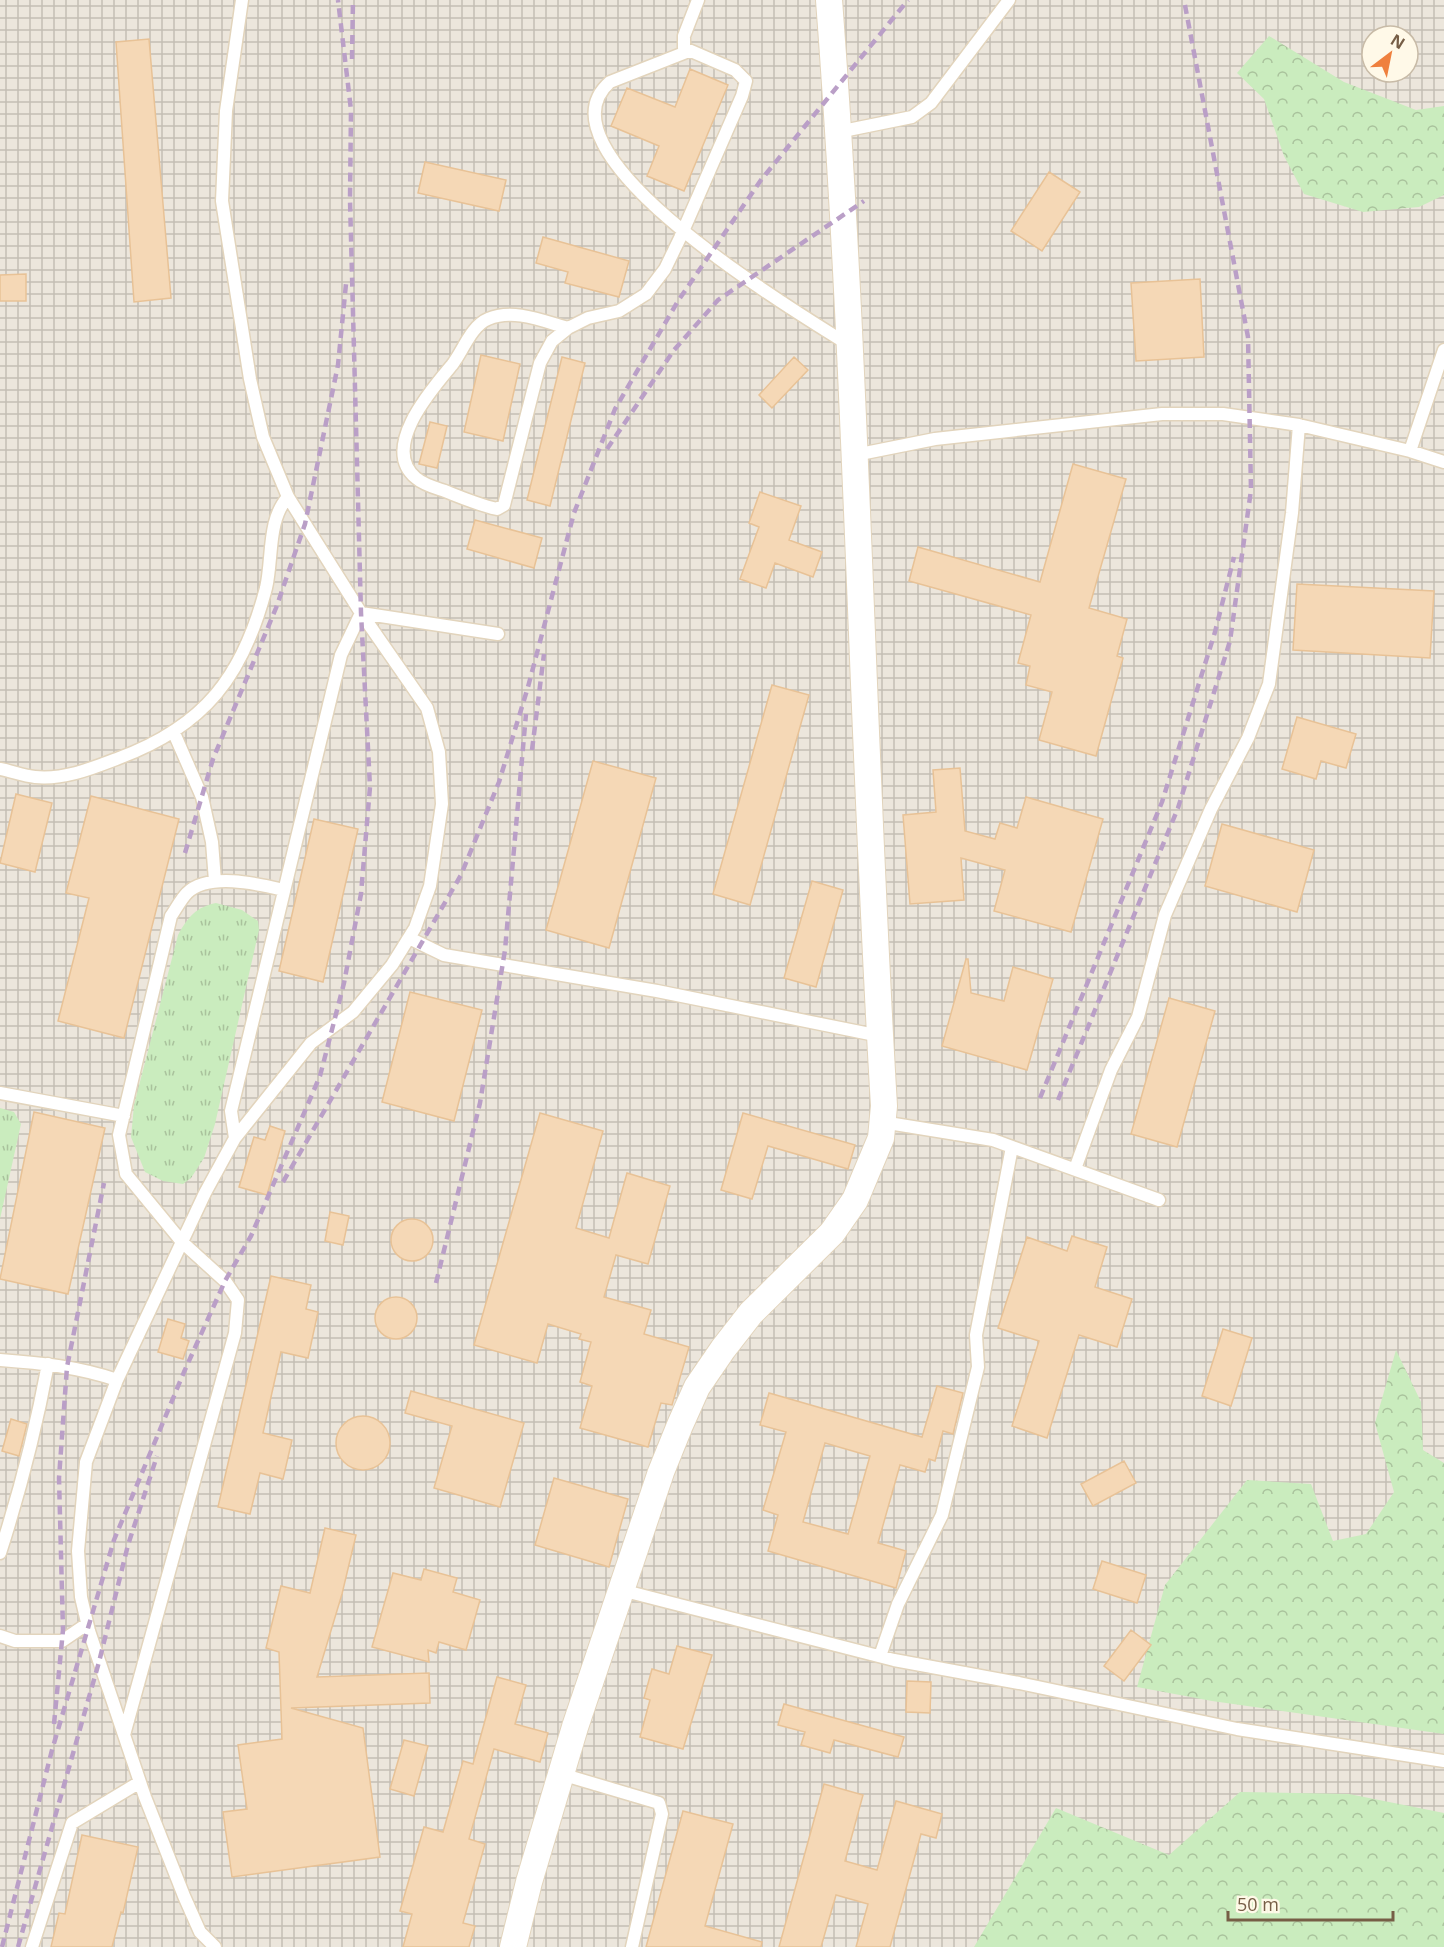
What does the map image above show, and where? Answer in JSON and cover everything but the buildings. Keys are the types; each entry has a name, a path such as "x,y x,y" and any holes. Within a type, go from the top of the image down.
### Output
{"street":[{"path":"513,1947 529,1882 561,1774 621,1590 661,1472 697,1387 723,1349 752,1313 832,1233 855,1200 877,1148 882,1122 884,1106 855,455 829,0"}],"lane":[{"path":"208,1945 184,1896 140,1782 87,1624 81,1597 78,1551 86,1462 117,1380 205,1193 236,1138 311,1043 353,1012 392,965 415,928 430,886 441,804 439,753 427,708 361,612 288,497 263,437 250,379 222,201 226,111 242,0"},
{"path":"568,328 527,316 504,314 486,320 472,334 409,424 403,455 407,469 417,480 481,506 497,509 504,505 540,363 552,341 568,328 588,318 619,311 646,294 665,268 742,96 746,81 735,70 684,48 684,36 698,0"},
{"path":"838,132 912,117 931,103 1009,0"},
{"path":"689,51 609,82 600,90 593,106 597,132 627,179 683,232 747,279 849,345"},
{"path":"1410,451 1444,350"},
{"path":"855,455 935,439 1161,414 1223,414 1299,425 1410,451 1444,462"},
{"path":"1075,1169 1111,1070 1138,1017 1165,915 1211,808 1248,738 1269,684 1292,513 1299,425"},
{"path":"0,769 36,777 84,771 174,733 210,704 227,681 246,644 266,588 275,522 280,507 288,497"},
{"path":"361,612 498,634"},
{"path":"236,1138 231,1111 341,655 361,612"},
{"path":"174,733 202,797 212,842 215,881"},
{"path":"124,1735 235,1333 238,1300 225,1281 182,1242 126,1174 120,1135 171,916 188,892 215,881 243,881 284,890"},
{"path":"409,938 444,955 657,991 880,1036"},
{"path":"0,1093 124,1116"},
{"path":"882,1122 993,1140 1160,1200"},
{"path":"880,1656 898,1604 942,1515 958,1456 978,1367 976,1335 1012,1147"},
{"path":"0,1360 91,1371 117,1380"},
{"path":"0,1553 27,1464 48,1364"},
{"path":"621,1590 880,1656 1237,1730 1444,1761"},
{"path":"0,1636 15,1641 62,1641 87,1624"},
{"path":"561,1774 659,1803 662,1814 632,1947"},
{"path":"32,1947 72,1823 140,1782"}],"shaded area":[{"path":"0,0 1444,0 1444,1947 0,1947"}],"green space":[{"path":"1269,36 1344,82 1416,110 1444,106 1444,195 1419,207 1363,212 1304,194 1284,156 1264,99 1237,73"},
{"path":"216,903 242,910 258,921 259,930 215,1124 204,1158 191,1178 183,1184 163,1181 145,1172 131,1137 134,1105 178,935 193,914 203,907"},
{"path":"0,1108 14,1112 21,1124 0,1219"},
{"path":"1396,1350 1421,1402 1423,1450 1444,1463 1444,1734 1212,1701 1137,1687 1165,1585 1247,1480 1311,1484 1333,1541 1366,1534 1394,1492 1375,1423"},
{"path":"1240,1792 1349,1794 1444,1813 1444,1947 974,1947 1056,1808 1169,1855"}],"railway":[{"path":"2,1947 52,1750 114,1540 184,1372 225,1281 251,1236 320,1076 344,983 361,894 370,787 361,613 350,200 351,110 338,0"},
{"path":"352,59 353,0"},
{"path":"283,1182 461,875 499,782 528,687 574,513 615,409 678,301 761,180 908,0"},
{"path":"1058,1100 1178,808 1230,641 1251,490 1248,337 1184,0"},
{"path":"607,449 674,350 718,300 864,201"},
{"path":"185,853 213,759 276,608 305,524 338,365 346,284"},
{"path":"1040,1098 1162,802 1215,632 1234,557"},
{"path":"532,750 544,654"},
{"path":"436,1283 480,1103 505,950 526,714"},
{"path":"54,1724 63,1630 59,1478 67,1367 104,1183"},
{"path":"18,1947 99,1662 128,1545 157,1456"}]}
